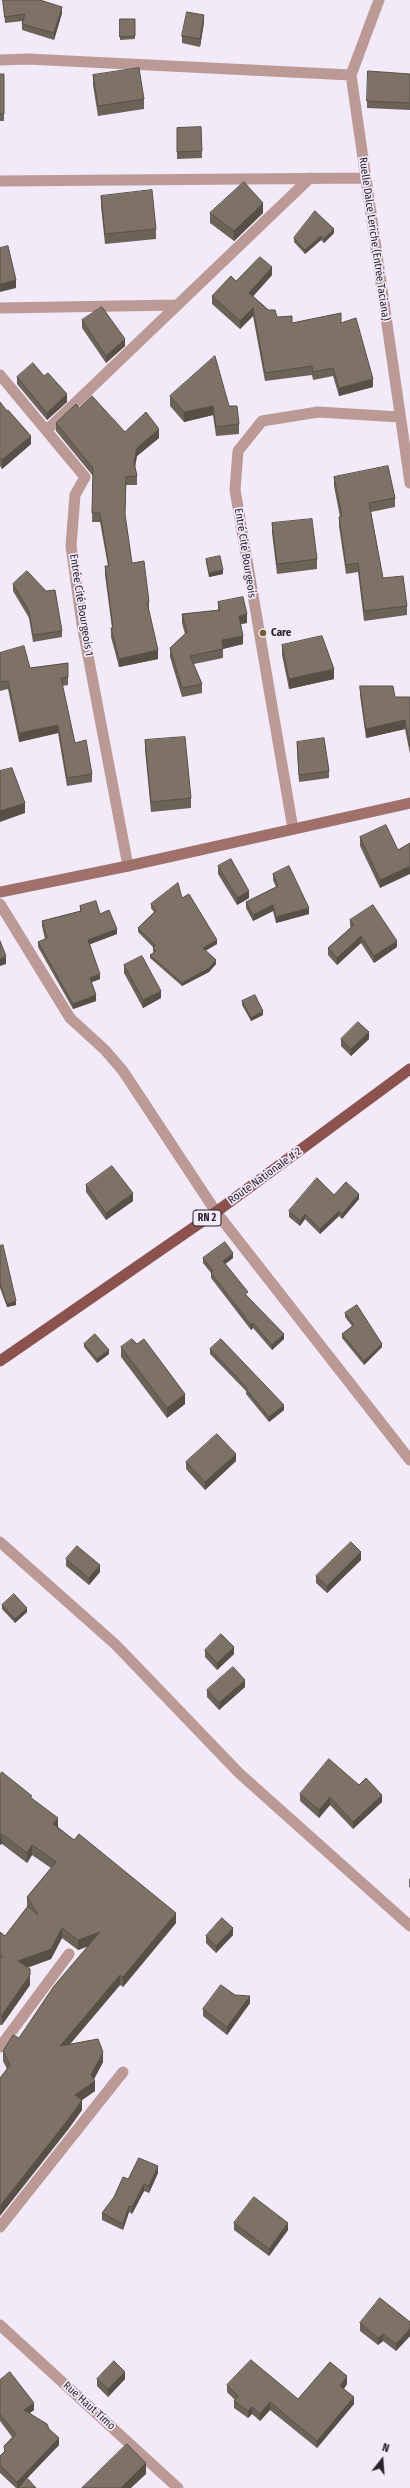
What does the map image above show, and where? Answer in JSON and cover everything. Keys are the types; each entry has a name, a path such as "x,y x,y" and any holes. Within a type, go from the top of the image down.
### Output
{"main road":[{"path":"0,892 128,866 410,804"},
{"name":"Route Nationale # 2","path":"0,1361 216,1212 410,1070"}],"street":[{"name":"Ruelle Dalce Leriche (Entrée Taciana)","path":"379,0 351,75 410,483"},
{"path":"0,60 28,59 351,75"},
{"path":"47,430 310,178"},
{"path":"0,181 366,178"},
{"path":"0,308 177,305"},
{"name":"Entrée Cité Bourgeois 1","path":"0,374 85,477 75,495 71,546 82,624 128,866"},
{"name":"Entré Cité Bourgeois","path":"293,829 235,490 238,451 262,421 318,412 400,417"},
{"path":"0,904 70,1018 105,1050 123,1072 216,1212 410,1460"},
{"path":"0,1542 116,1645 239,1774 410,1926"},
{"path":"0,2047 69,1954"},
{"path":"0,2227 123,2072"},
{"name":"Rue Haut Timo","path":"0,2325 178,2488"}],"building":[{"path":"3,0 40,0 62,7 54,33 22,24 25,14 5,17"},
{"path":"187,12 204,15 200,39 182,36"},
{"path":"120,19 135,19 135,36 120,37"},
{"path":"139,68 144,99 98,106 93,75"},
{"path":"368,71 410,74 410,103 367,101"},
{"path":"0,74 4,74 4,114 0,114"},
{"path":"201,127 202,151 177,152 177,128"},
{"path":"244,182 263,203 234,231 210,213"},
{"path":"152,190 156,229 105,234 101,196"},
{"path":"315,211 334,229 324,239 321,236 305,250 294,238"},
{"path":"8,246 16,280 0,284 0,248"},
{"path":"260,257 272,267 249,293 268,310 275,310 277,317 292,316 292,323 341,313 341,323 356,318 373,379 339,388 333,368 313,372 312,366 265,373 253,308 240,321 212,296 231,276 236,281"},
{"path":"102,307 125,339 106,356 82,320"},
{"path":"215,356 229,406 237,406 239,424 216,427 213,406 184,412 170,396"},
{"path":"33,363 44,376 48,373 67,394 47,413 17,377"},
{"path":"92,396 125,432 146,412 159,429 137,448 134,462 137,476 126,477 125,514 132,563 144,561 149,602 147,602 158,650 119,659 111,628 113,628 105,566 109,566 100,513 92,513 93,468 56,423 76,404 79,408"},
{"path":"0,402 31,436 2,460 0,458"},
{"path":"388,466 395,498 369,503 383,578 403,576 407,606 364,611 358,563 346,565 339,517 342,516 334,477"},
{"path":"312,519 317,559 277,564 272,523"},
{"path":"220,556 223,570 209,573 206,559"},
{"path":"27,571 46,591 55,590 62,631 33,635 29,611 13,584"},
{"path":"243,597 247,614 239,616 243,636 222,640 223,649 190,656 202,684 182,688 170,648 187,632 182,614 220,610 218,602"},
{"path":"322,636 334,669 289,679 282,645"},
{"path":"24,646 30,668 68,663 68,677 61,678 75,743 86,740 92,774 67,778 58,725 19,733 8,681 0,682 0,653"},
{"path":"360,686 393,686 395,697 410,697 410,746 405,720 366,729"},
{"path":"185,737 191,798 151,802 145,740"},
{"path":"324,738 329,771 299,775 297,742"},
{"path":"12,768 25,803 0,811 0,771"},
{"path":"386,825 398,850 410,843 410,866 380,880 360,837"},
{"path":"231,859 249,891 237,898 218,866"},
{"path":"289,866 309,908 276,917 273,905 253,915 246,902 278,886 273,874"},
{"path":"178,883 182,898 189,894 217,940 203,948 216,960 209,968 182,983 150,955 156,951 153,948 155,945 138,928 156,911 151,904"},
{"path":"96,901 100,914 109,910 117,929 88,940 100,974 90,978 96,995 73,1004 38,942 47,938 42,921 81,911 80,906"},
{"path":"373,905 397,941 374,956 361,936 337,958 328,948 354,925 350,920"},
{"path":"0,941 6,956 0,959"},
{"path":"142,956 161,991 143,1000 124,965"},
{"path":"255,995 263,1011 251,1018 242,1001"},
{"path":"358,1022 369,1032 351,1049 341,1039"},
{"path":"112,1166 133,1193 106,1213 86,1185"},
{"path":"317,1178 334,1195 346,1182 359,1194 342,1214 339,1211 320,1229 305,1214 300,1221 289,1211"},
{"path":"225,1242 233,1253 223,1261 248,1292 245,1294 284,1334 272,1345 253,1323 251,1325 211,1273 213,1271 203,1258"},
{"path":"3,1245 16,1301 7,1304 0,1284 0,1246"},
{"path":"357,1305 382,1344 364,1361 342,1334 354,1325 345,1313"},
{"path":"95,1334 109,1350 97,1359 84,1344"},
{"path":"132,1339 137,1344 144,1339 185,1394 167,1408 121,1347"},
{"path":"221,1339 284,1405 269,1417 246,1389 247,1388 210,1349"},
{"path":"217,1434 236,1454 205,1482 186,1462"},
{"path":"351,1542 361,1552 327,1586 316,1576"},
{"path":"77,1546 100,1565 89,1578 66,1559"},
{"path":"14,1594 27,1608 15,1619 2,1605"},
{"path":"221,1634 234,1647 217,1663 205,1650"},
{"path":"233,1667 245,1680 219,1703 207,1690"},
{"path":"329,1759 359,1785 366,1778 382,1795 353,1822 330,1797 319,1810 300,1794"},
{"path":"2,1772 32,1796 30,1797 58,1818 53,1824 74,1840 79,1834 176,1913 123,1977 120,1975 60,2046 98,2039 103,2052 91,2075 95,2081 75,2095 82,2100 0,2206 0,2078 10,2065 3,2051 13,2035 19,2038 54,1986 100,1932 78,1940 62,1928 51,1949 18,1961 30,1969 30,1975 2,2015 0,2015 0,1958 3,1957 0,1954 0,1932 5,1936 28,1906 38,1915 27,1897 56,1862 32,1845 27,1853 2,1834 0,1835 0,1775"},
{"path":"222,1918 233,1928 216,1946 206,1936"},
{"path":"221,1985 235,1995 250,1996 227,2027 203,2009"},
{"path":"139,2158 158,2166 149,2186 144,2184 132,2207 129,2206 123,2224 102,2213 114,2197 123,2177 128,2179"},
{"path":"254,2197 288,2223 269,2249 234,2223"},
{"path":"380,2298 410,2322 410,2329 396,2344 383,2334 378,2338 360,2323"},
{"path":"251,2360 298,2399 330,2362 347,2376 340,2386 354,2397 317,2441 270,2402 260,2414 252,2407 248,2411 234,2401 238,2396 227,2385"},
{"path":"114,2361 125,2372 108,2389 97,2379"},
{"path":"10,2372 34,2403 24,2410 47,2424 49,2429 59,2438 17,2482 0,2465 0,2456 5,2451 4,2446 16,2434 0,2414 0,2380"},
{"path":"127,2444 146,2463 121,2488 82,2488"},
{"path":"28,2479 36,2488 18,2488"}],"place":[{"name":"Care","path":"263,633"}]}
